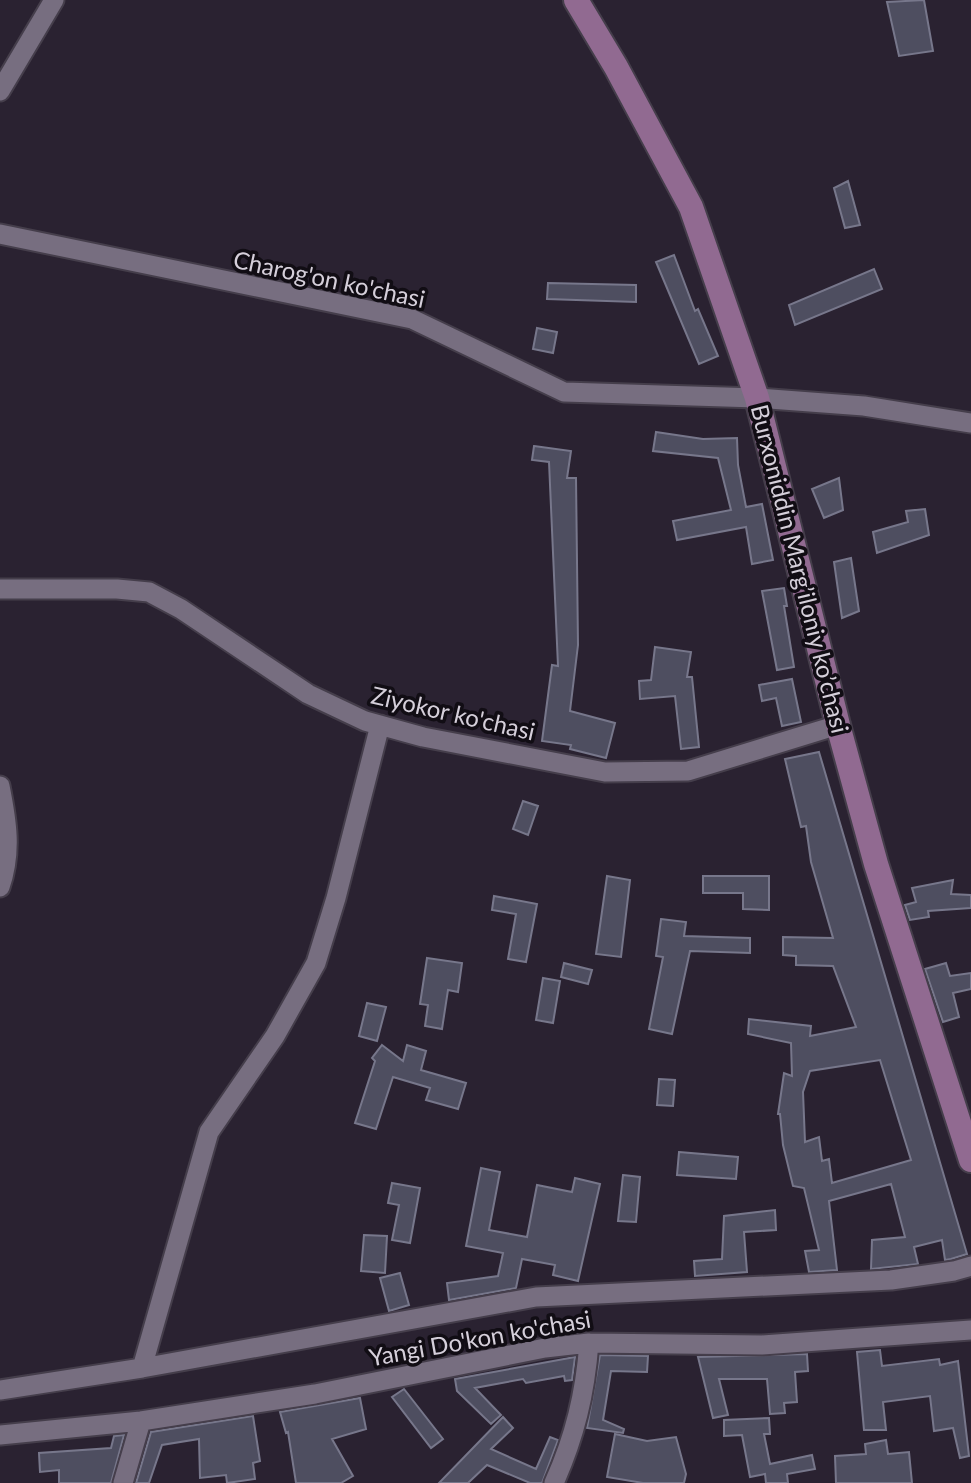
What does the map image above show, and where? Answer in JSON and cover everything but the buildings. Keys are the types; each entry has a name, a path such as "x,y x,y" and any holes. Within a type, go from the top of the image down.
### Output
{"main road":[{"name":"Burxoniddin Marg’iloniy ko’chasi","path":"576,0 616,66 691,207 757,398 838,725 876,864 970,1147"}],"street":[{"path":"0,91 54,0"},
{"name":"Charog'on ko'chasi","path":"0,234 412,319 564,392 757,398 863,406 971,423"},
{"name":"Ziyokor ko'chasi","path":"0,589 117,589 149,592 181,609 308,694 380,725 423,737 605,772 648,774 688,771 838,725"},
{"path":"142,1368 209,1132 275,1035 316,963 336,898 380,725"},
{"path":"0,786 9,829 6,868 0,887"},
{"path":"0,1390 142,1368 536,1297 891,1280 971,1266"},
{"name":"Yangi Do'kon ko'chasi","path":"0,1435 141,1421 315,1394 531,1351 589,1343 762,1345 971,1330"},
{"path":"554,1483 576,1428 586,1390 589,1343"},
{"path":"122,1483 141,1421"}]}
